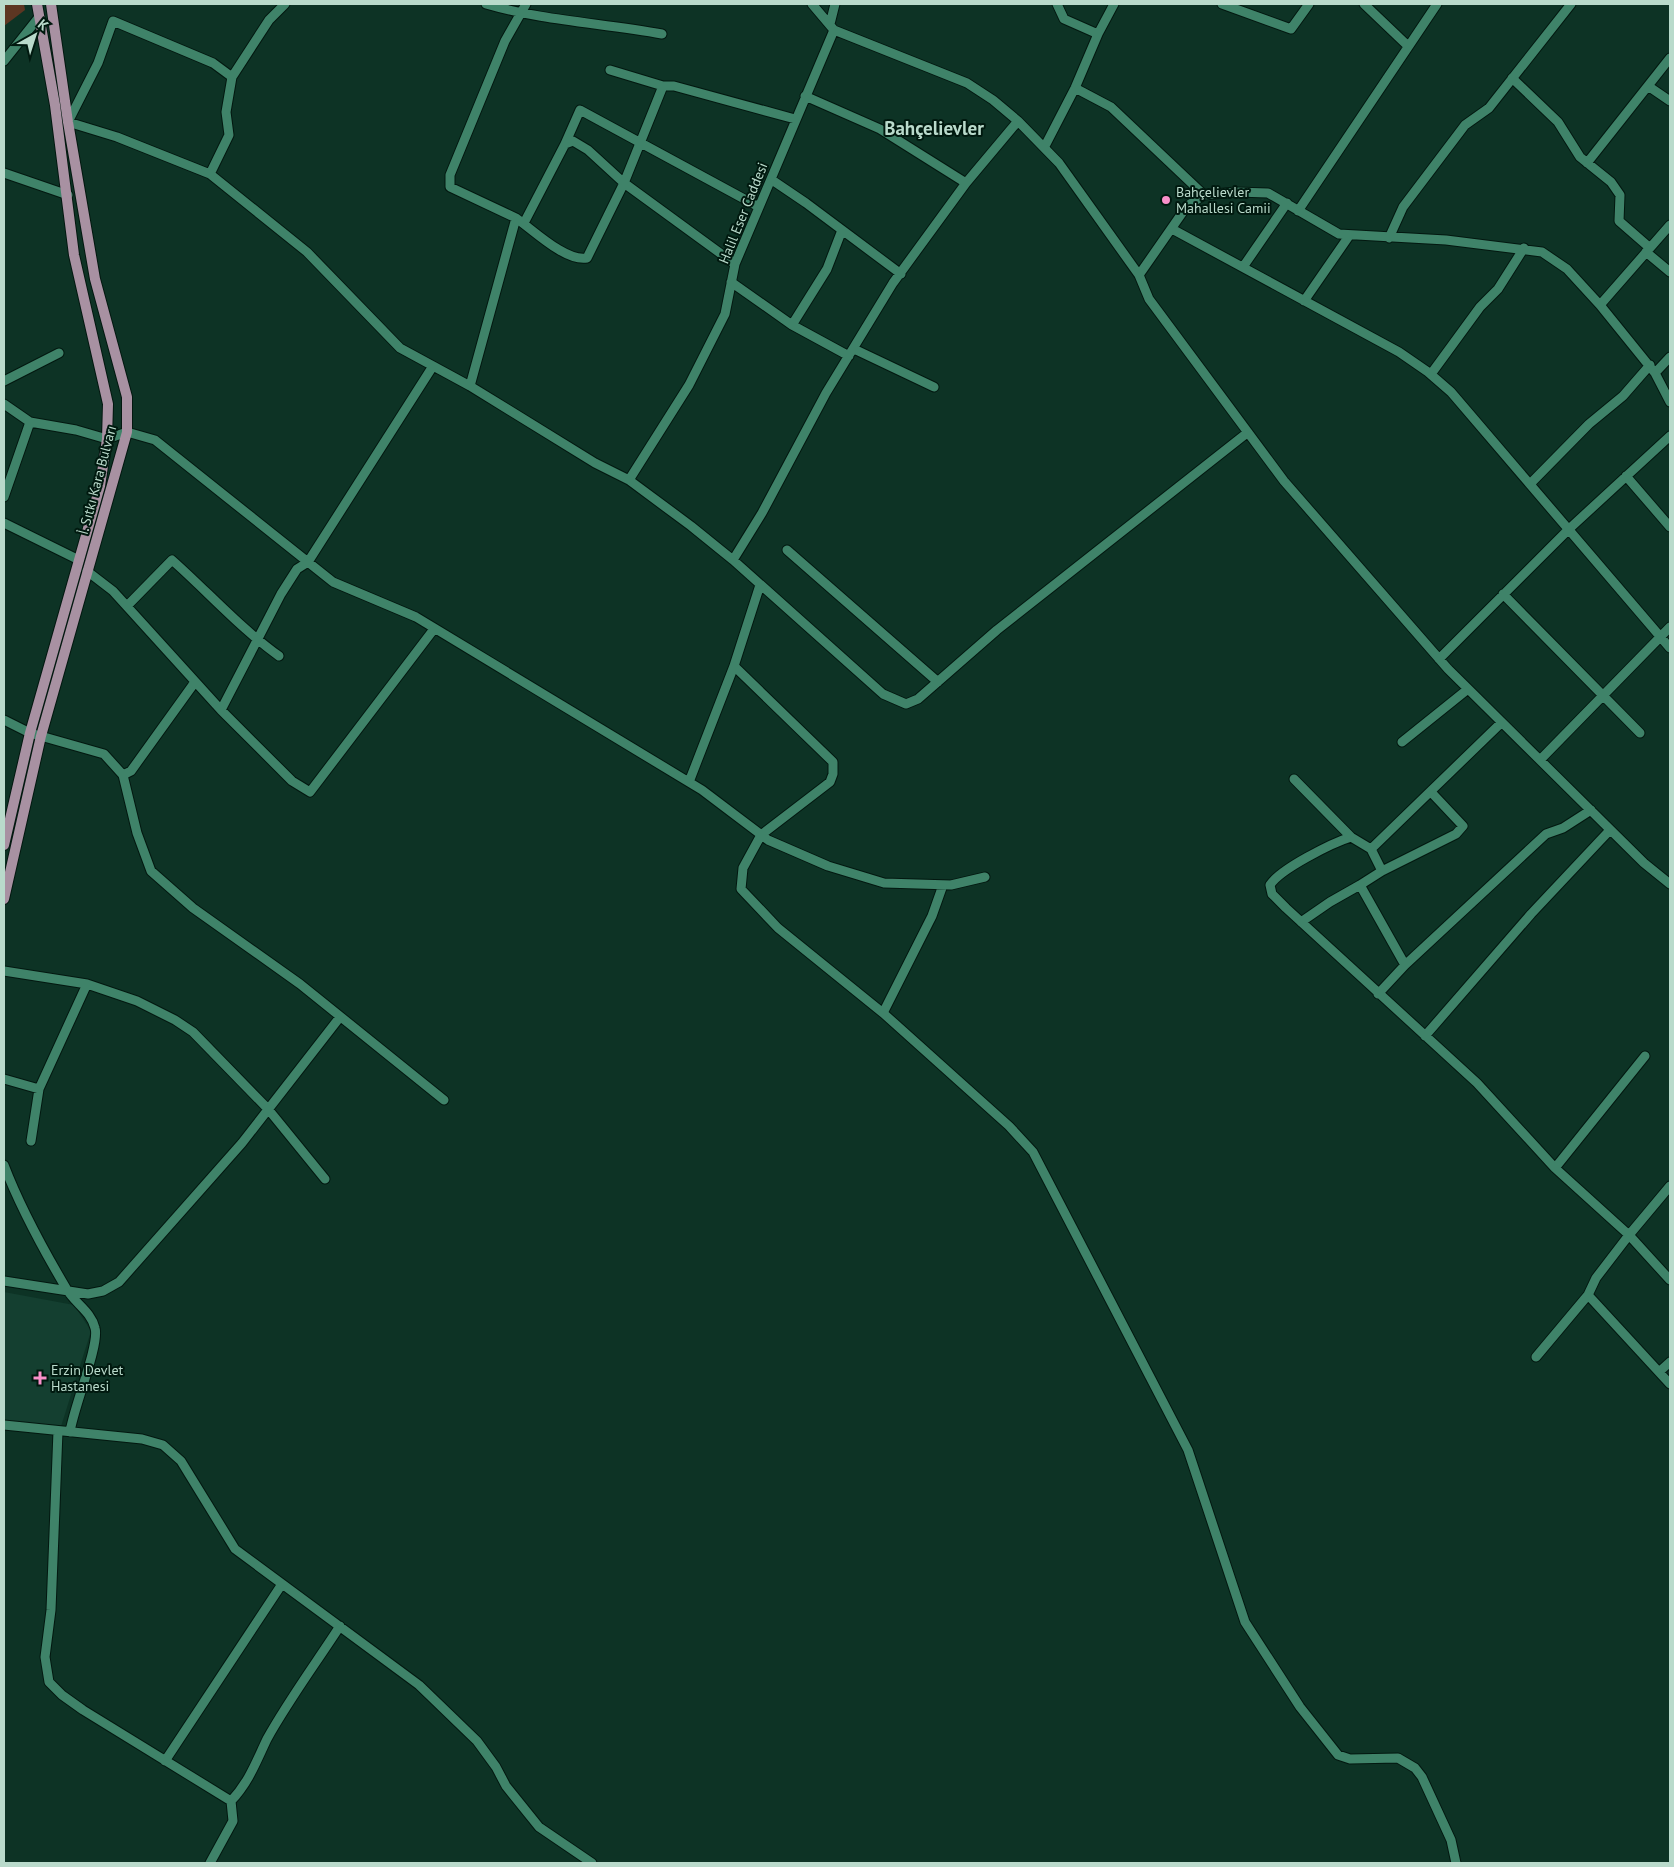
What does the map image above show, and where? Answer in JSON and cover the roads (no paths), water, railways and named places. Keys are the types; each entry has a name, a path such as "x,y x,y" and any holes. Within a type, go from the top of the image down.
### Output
{"main road":[{"name":"İ. Sıtkı Kara Bulvarı","path":"4,845 30,733 100,486 107,439 108,404 74,255 68,195 55,105 37,4"},
{"name":"İ. Sıtkı Kara Bulvarı","path":"4,899 41,736 126,432 127,397 95,279 68,122 51,4"}],"street":[{"path":"210,174 228,135 226,112 232,77 269,20 284,4"},
{"path":"486,4 520,14 561,21 607,24 662,34"},
{"path":"526,4 505,41 450,175 450,187 516,218 567,255 581,259 587,258 624,183 663,86"},
{"path":"812,4 832,27 967,83 993,100 1018,120 1045,146 1059,162 1139,276 1149,300 1284,481 1439,659 1610,830 1644,863 1670,884"},
{"name":"Halil Eser Caddesi","path":"628,480 689,385 725,314 735,264 772,180 832,27 835,4"},
{"path":"1057,4 1064,18 1098,34"},
{"path":"1045,146 1075,88 1098,34 1114,4"},
{"path":"1222,4 1291,29 1309,4"},
{"path":"1364,4 1408,46"},
{"path":"1298,211 1437,4"},
{"path":"1389,238 1403,207 1465,125 1489,108 1571,4"},
{"path":"4,61 39,17"},
{"path":"232,77 213,63 113,21 98,63 68,122 117,137 210,174 308,252 400,348 470,386 595,463 628,480 691,526 733,560 883,694 906,704 918,699 997,630 1247,433"},
{"path":"1587,163 1670,58"},
{"path":"610,70 663,86 674,86 796,119"},
{"path":"1512,78 1558,122 1570,138 1573,149 1611,182 1620,195 1618,222 1670,272"},
{"path":"1648,86 1670,101"},
{"path":"1075,88 1111,107 1204,195"},
{"path":"805,96 880,130 966,183"},
{"path":"524,223 580,110 759,207"},
{"path":"733,560 893,283 966,183 1018,120"},
{"path":"564,144 573,141 588,150 624,183 735,264"},
{"path":"4,173 68,195"},
{"path":"772,180 901,274"},
{"path":"1139,276 1187,206 1204,195 1236,192 1268,193 1339,234 1349,236 1446,240 1524,248 1542,252 1567,269 1600,305 1652,369 1670,402"},
{"path":"1243,267 1287,203"},
{"path":"470,386 516,218"},
{"path":"1600,305 1670,224"},
{"path":"1172,229 1399,352 1431,374 1451,392 1670,648"},
{"path":"792,325 827,269 842,230"},
{"path":"1304,300 1349,236"},
{"path":"1431,374 1480,307 1498,289 1524,248"},
{"path":"731,282 792,325 851,353 934,387"},
{"path":"4,381 59,354"},
{"path":"1530,484 1588,424 1623,396 1652,369 1670,357"},
{"path":"221,710 281,594 297,569 308,562 433,366"},
{"path":"4,404 30,422 76,430 107,439 126,432 155,440 333,582 416,618 689,782 761,835 828,866 884,883 943,885 985,877"},
{"path":"4,497 30,422"},
{"path":"1439,659 1569,529 1670,436"},
{"path":"1626,476 1670,527"},
{"path":"4,523 79,560"},
{"path":"787,550 938,682"},
{"path":"126,606 172,560 221,604 257,640 279,656"},
{"path":"87,571 113,591 221,710 292,781 310,792 434,629"},
{"path":"689,782 734,666 760,585"},
{"path":"1504,594 1640,733"},
{"path":"1540,760 1602,694 1670,627"},
{"path":"734,666 832,762 833,774 830,782 761,835 743,868 741,889 778,928 883,1013 1009,1126 1033,1152 1188,1450 1245,1622 1300,1707 1338,1755 1350,1759 1398,1758 1416,1768 1451,1840 1456,1863"},
{"path":"123,775 131,771 195,682"},
{"path":"1402,742 1468,689"},
{"path":"4,720 30,733 104,754 123,775 137,832 151,870 194,908 300,984 444,1100"},
{"path":"1371,849 1501,723"},
{"path":"1294,779 1351,837 1371,849 1382,871"},
{"path":"1301,922 1382,871 1456,834 1462,826 1431,792"},
{"path":"1378,994 1405,964 1546,834 1563,828 1591,810"},
{"path":"1425,1036 1531,914 1610,830"},
{"path":"1351,837 1338,841 1278,875 1270,885 1272,894 1378,994 1477,1083 1555,1168 1629,1235 1670,1280"},
{"path":"883,1013 932,916 943,885"},
{"path":"1360,885 1405,964"},
{"path":"4,971 87,984 137,1001 193,1032 268,1109 325,1179"},
{"path":"31,1141 39,1090 87,984"},
{"path":"4,1281 88,1294 103,1291 119,1282 242,1143 340,1017"},
{"path":"1555,1168 1645,1056"},
{"path":"4,1079 39,1090"},
{"path":"4,1165 14,1192 67,1290 85,1308 96,1329 87,1369 72,1415 70,1432"},
{"path":"1536,1357 1588,1295 1596,1278 1670,1186"},
{"path":"1588,1295 1670,1384"},
{"path":"1659,1372 1670,1362"},
{"path":"4,1424 142,1439 163,1445 189,1471 235,1549 419,1685 477,1741 496,1767 506,1786 539,1827 592,1863"},
{"path":"58,1431 51,1610 45,1657 49,1682 62,1695 83,1710 231,1801"},
{"path":"164,1761 282,1584"},
{"path":"231,1801 244,1788 256,1766 267,1739 340,1626"},
{"path":"210,1863 233,1821 231,1801"}],"place":[{"name":"Bahçelievler Mahallesi Camii","path":"1166,200"},
{"name":"Erzin Devlet Hastanesi","path":"40,1378"}],"district":[{"name":"Bahçelievler","path":"934,128"}]}
